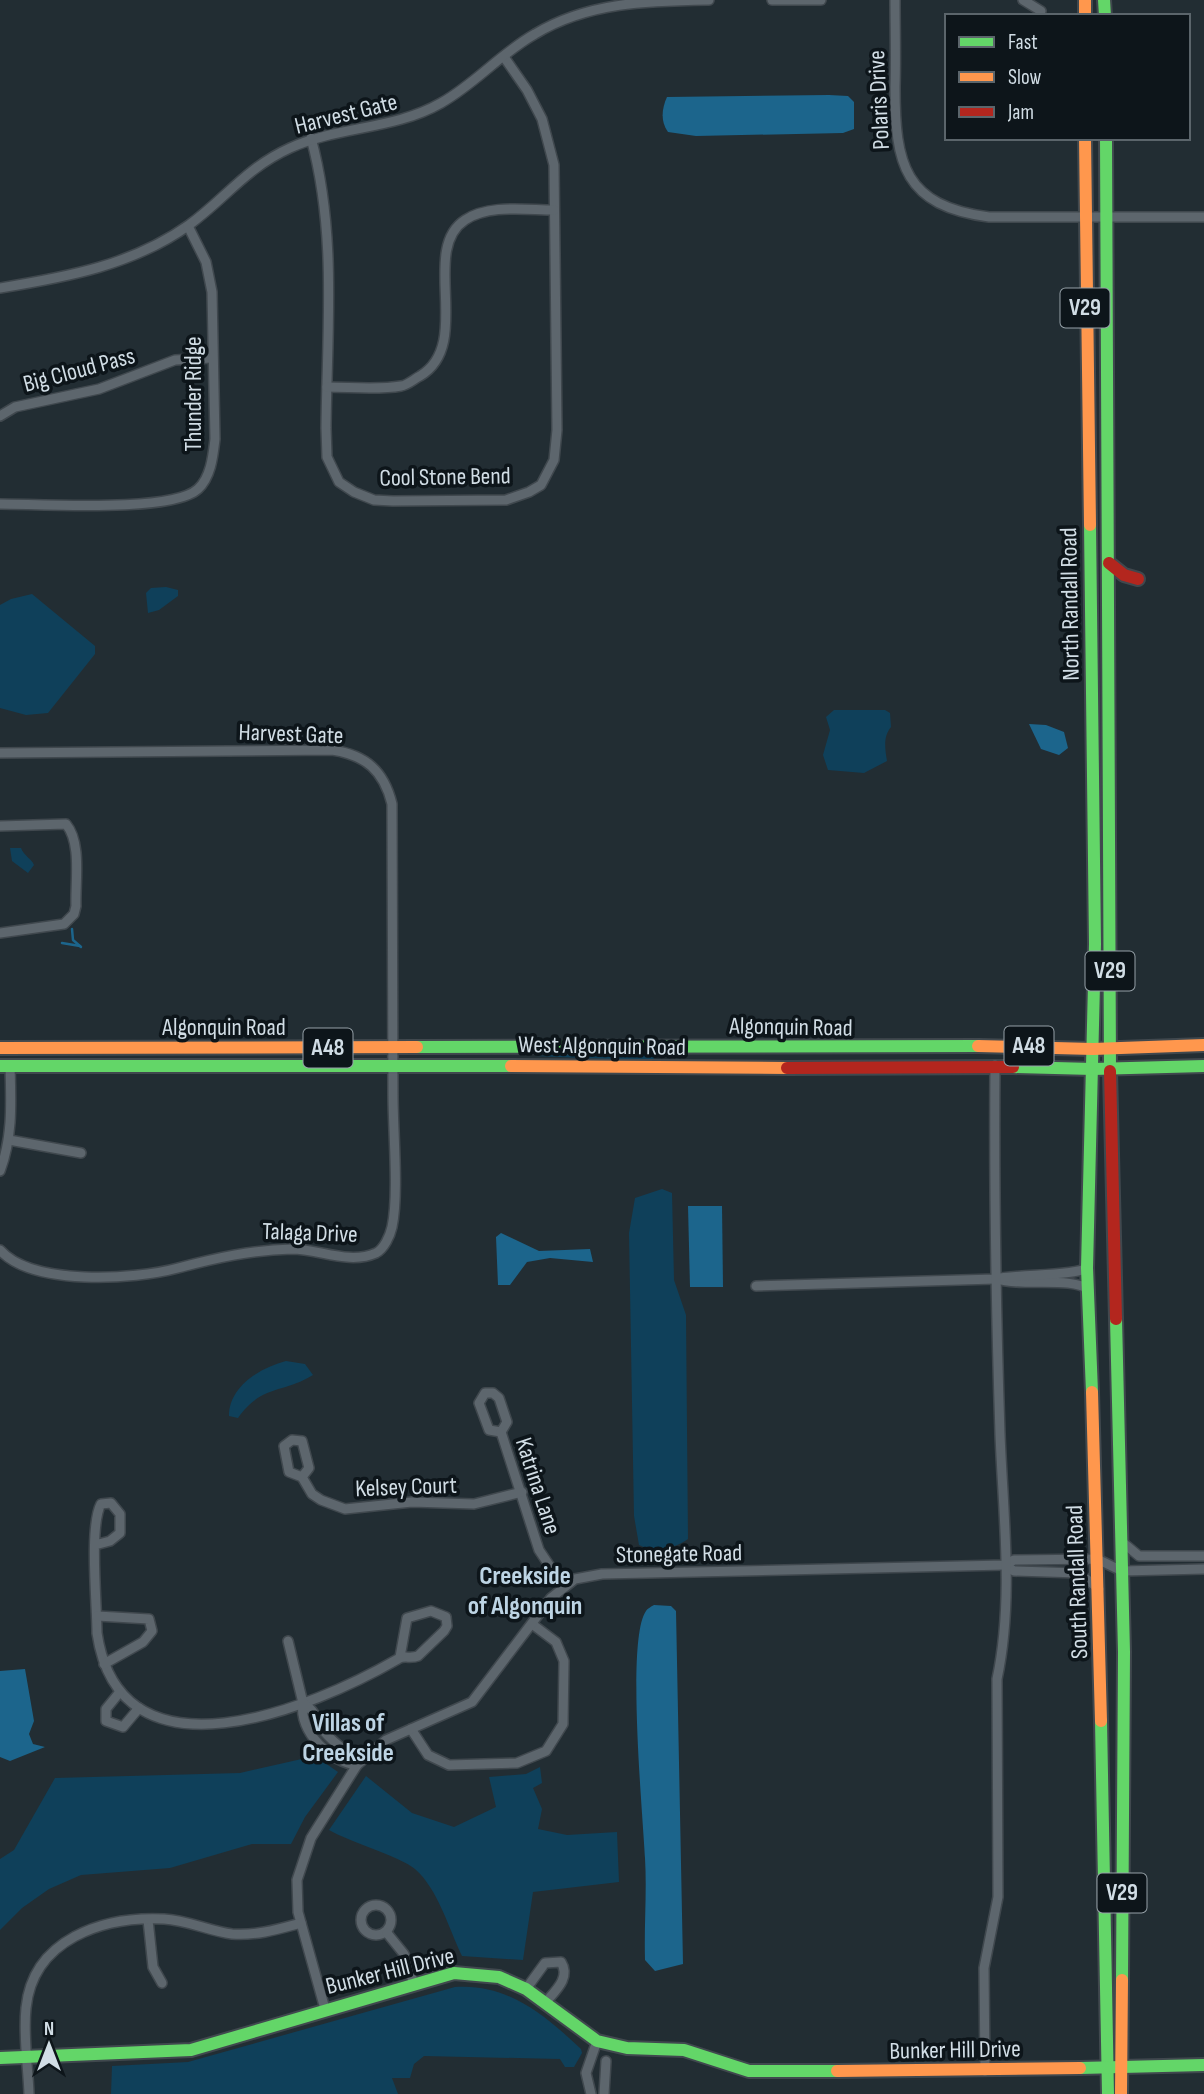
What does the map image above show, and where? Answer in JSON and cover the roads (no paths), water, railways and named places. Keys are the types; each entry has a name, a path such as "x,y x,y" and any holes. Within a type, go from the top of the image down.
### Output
{"main road":[{"name":"North Randall Road","path":"1085,140 1084,216 1093,631 1093,1069"},
{"name":"North Randall Road","path":"1106,140 1110,1069"},
{"path":"1109,563 1124,575 1138,579"},
{"name":"Algonquin Road","path":"0,1048 1028,1046 1093,1049 1204,1045"},
{"name":"West Algonquin Road","path":"5,1066 731,1069 995,1065 1110,1069 1204,1066"},
{"name":"South Randall Road","path":"1093,1069 1087,1268 1090,1291 1114,2068 1121,2094"},
{"name":"South Randall Road","path":"1108,2094 1114,2068 1124,1652 1110,1069"},
{"name":"Bunker Hill Drive","path":"0,2058 27,2054 156,2054 191,2050 454,1973 478,1973 499,1977 526,1989 597,2041 627,2048 684,2050 749,2071 985,2071 1204,2065"}],"street":[{"name":"Harvest Gate","path":"0,288 110,265 137,254 188,226 242,176 272,156 311,138 418,115 463,89 533,34 565,18 601,7 648,1 709,0"},
{"path":"776,0 821,0"},
{"name":"Polaris Drive","path":"895,0 897,147 907,171 925,195 947,208 989,217 1204,217"},
{"path":"1023,0 1041,11"},
{"name":"Cool Stone Bend","path":"311,138 323,184 328,231 327,457 339,482 374,500 506,500 541,485 554,460 558,430 554,165 542,119 527,90 504,57"},
{"path":"327,387 403,386 429,371 439,356 446,323 446,260 454,231 463,221 484,212 554,210"},
{"name":"Thunder Ridge","path":"0,504 145,504 169,501 197,491 212,461 212,292 206,262 188,226"},
{"name":"Big Cloud Pass","path":"0,416 15,407 99,389 175,360 211,358"},
{"name":"Harvest Gate","path":"0,754 332,750 347,752 371,765 381,773 392,804 394,1048"},
{"path":"0,826 66,824 72,831 74,843 76,906 75,914 64,924 0,933"},
{"name":"Talaga Drive","path":"0,1250 10,1262 32,1268 65,1275 111,1278 150,1275 218,1256 252,1251 296,1249 353,1257 377,1253 386,1243 394,1217 394,1048"},
{"path":"985,2071 984,1968 998,1897 997,1679 1003,1651 1005,1566 995,1279 995,1065"},
{"path":"0,1171 9,1140 12,1101 5,1066"},
{"path":"9,1140 81,1153"},
{"path":"756,1286 995,1279 1032,1273 1074,1273 1087,1268"},
{"path":"995,1279 1013,1284 1086,1286 1090,1291"},
{"name":"Katrina Lane","path":"501,1432 539,1550 563,1586"},
{"name":"Kelsey Court","path":"302,1477 312,1494 345,1509 412,1502 474,1504 522,1492"},
{"path":"96,1545 110,1541 120,1532 120,1514 111,1503 104,1502 97,1511 96,1545 97,1616 99,1647 104,1664 119,1693 139,1708 164,1720 195,1724 258,1716 303,1703 374,1673 400,1657 412,1659 426,1650 447,1626 446,1617 437,1611 407,1618 400,1657"},
{"path":"1121,1541 1139,1556 1204,1556"},
{"name":"Stonegate Road","path":"1005,1566 1014,1560 1097,1559 1122,1571 1204,1569"},
{"name":"Stonegate Road","path":"563,1586 590,1574 1005,1566 1014,1571 1079,1573 1100,1589"},
{"path":"325,2009 297,1903 299,1868 312,1838 357,1765 386,1740 472,1702 563,1586"},
{"path":"97,1616 149,1619 152,1631 143,1642 104,1664"},
{"path":"411,1729 428,1755 449,1765 517,1763 546,1751 563,1724 564,1661 556,1642 532,1624"},
{"path":"288,1641 303,1703 301,1712 316,1740 343,1764 357,1765"},
{"path":"119,1693 106,1709 106,1721 110,1725 123,1727 139,1708"},
{"path":"29,2094 28,1995 35,1975 49,1955 70,1937 94,1926 148,1920 176,1921 234,1934 265,1932 301,1923"},
{"path":"148,1920 153,1967 162,1983"},
{"path":"387,1933 404,1954 414,1984"},
{"path":"526,1989 545,1963 561,1962 566,1974 545,2003"},
{"path":"591,2094 586,2073 597,2041"},
{"path":"604,2094 606,2061"}],"waterway":[{"path":"72,929 73,940 81,947"},
{"path":"62,943 80,946"}],"district":[{"name":"Creekside of Algonquin","path":"525,1591"},
{"name":"Villas of Creekside","path":"348,1738"}]}
